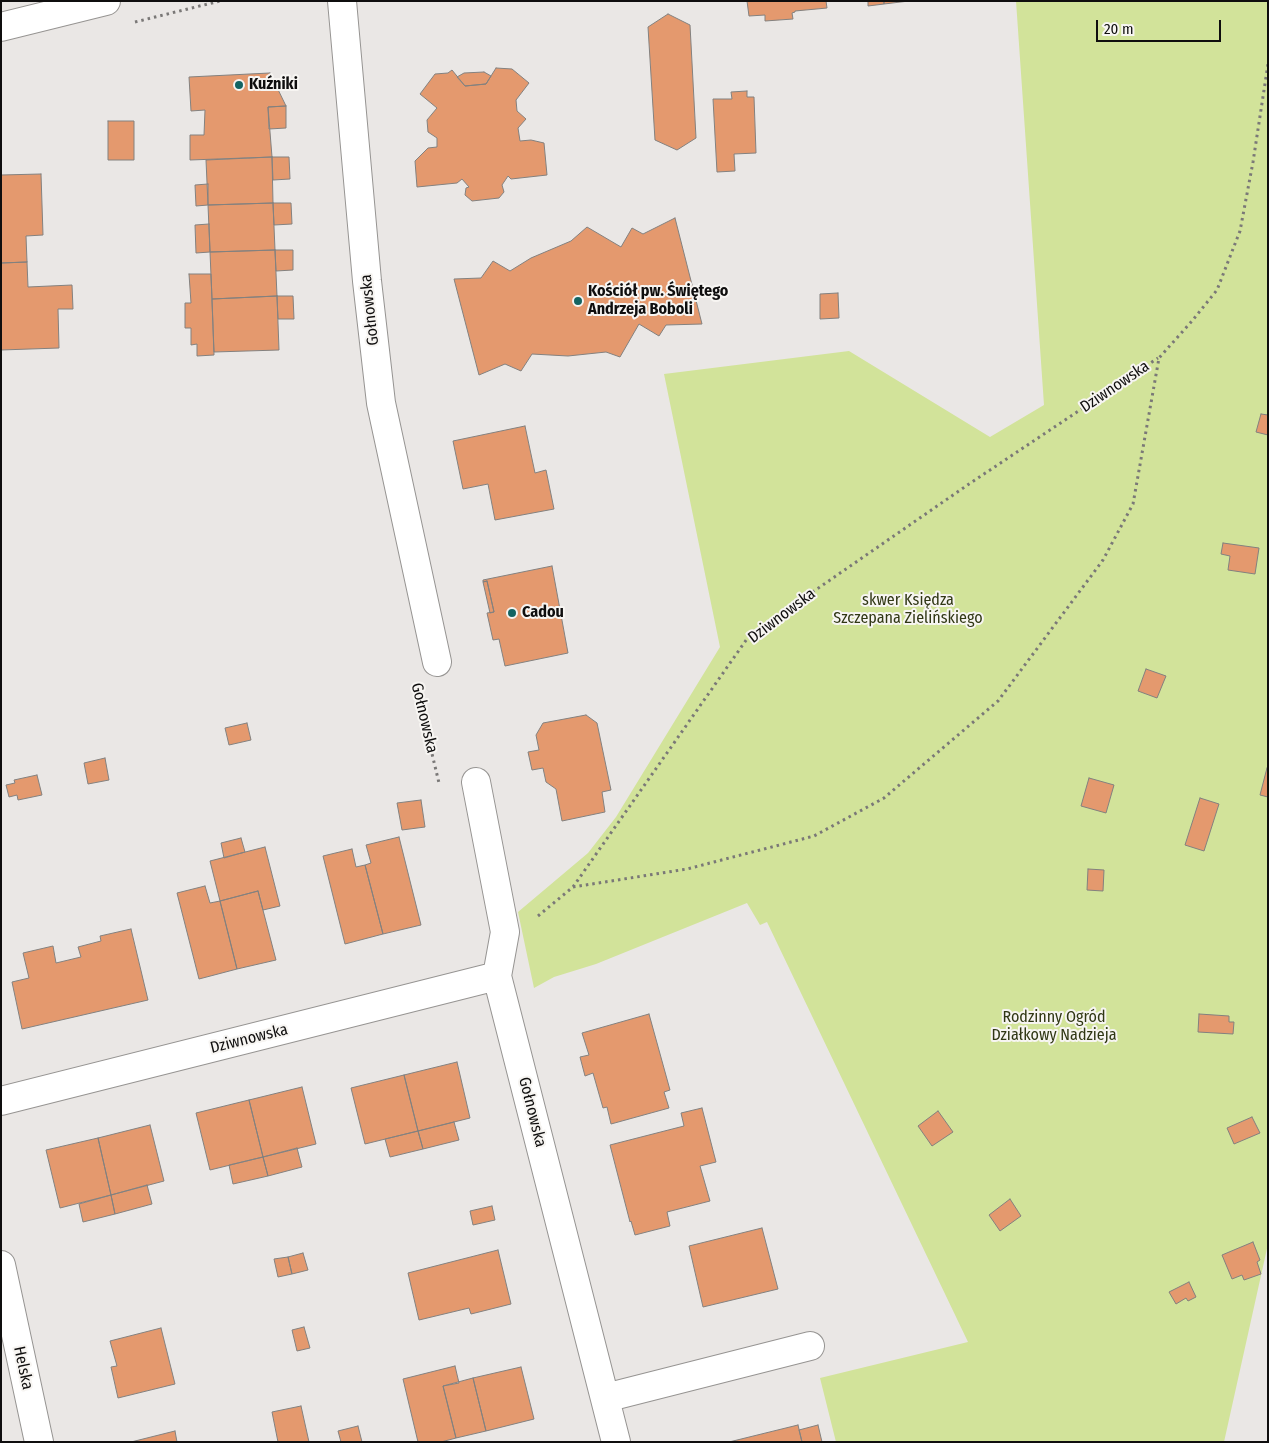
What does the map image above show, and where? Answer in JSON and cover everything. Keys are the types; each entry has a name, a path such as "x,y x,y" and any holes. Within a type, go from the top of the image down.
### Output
{"street":[{"path":"1,27 106,1"},
{"name":"Gołnowska","path":"342,1 367,281 381,403 437,662"},
{"name":"Gołnowska","path":"476,782 505,932 497,976 616,1442"},
{"name":"Dziwnowska","path":"1,1101 497,976"},
{"name":"Helska","path":"1,1265 39,1442"},
{"path":"605,1398 810,1346"}],"path":[{"name":"Dziwnowska","path":"505,932 522,928 573,886 749,636 969,484 1159,358 1192,321 1217,290 1240,231 1268,64"},
{"path":"573,886 687,869 814,836 884,798 998,701 1104,560 1133,504 1159,358"},
{"name":"Gołnowska","path":"437,662 412,669 441,791 476,782"}],"green space":[{"path":"1016,1 1268,1 1268,1244 1224,1442 836,1442 820,1378 968,1342 767,922 760,925 747,903 596,964 554,977 534,988 518,912 588,853 616,817 720,647 664,374 849,351 990,437 1044,405"}],"building":[{"path":"747,1 826,1 827,8 795,11 792,13 793,19 765,21 765,15 749,16"},
{"path":"868,1 884,1 884,4 868,6"},
{"path":"884,1 909,1 884,4"},
{"path":"668,14 690,25 696,138 677,150 655,140 648,27"},
{"path":"496,68 512,69 529,83 516,100 517,111 526,119 518,128 520,141 531,140 544,143 547,175 511,179 508,176 502,185 504,192 499,198 472,201 465,195 466,188 469,187 462,179 457,183 417,187 415,161 428,148 437,147 437,138 428,132 427,120 437,108 420,94 435,74 448,73 452,70 465,86 486,84"},
{"path":"484,72 491,76 486,84 465,86 457,77 464,73"},
{"path":"270,73 286,106 268,107 272,157 190,160 190,135 204,135 205,110 191,111 189,77"},
{"path":"747,91 747,97 754,97 756,153 734,154 735,171 717,172 713,99 732,99 731,92"},
{"path":"286,106 286,128 269,129 268,107"},
{"path":"108,121 134,121 134,160 108,160"},
{"path":"272,157 273,203 208,205 206,160"},
{"path":"272,157 289,157 290,179 273,180"},
{"path":"41,174 43,235 26,236 27,262 1,263 1,175"},
{"path":"208,184 208,205 196,206 195,185"},
{"path":"273,203 275,250 210,252 208,205"},
{"path":"273,203 291,203 292,224 274,225"},
{"name":"Kościół pw. Świętego Andrzeja Boboli","path":"675,218 702,324 666,325 659,336 639,324 620,357 606,352 568,356 532,354 521,371 505,364 479,375 454,279 481,278 493,261 510,271 531,258 571,241 587,227 621,247 632,228 643,234"},
{"path":"209,224 210,252 196,253 195,225"},
{"path":"275,250 277,296 212,299 210,252"},
{"path":"275,250 293,250 293,270 276,271"},
{"path":"27,262 28,287 72,285 73,309 58,309 59,348 1,350 1,263"},
{"path":"189,274 211,274 214,355 197,356 197,344 191,345 191,328 185,328 185,303 191,303"},
{"path":"838,293 839,318 820,319 820,294"},
{"path":"277,296 293,296 294,319 278,319"},
{"path":"277,296 279,350 214,352 212,299"},
{"path":"1261,414 1268,415 1268,435 1256,432"},
{"path":"525,426 535,473 546,470 554,509 495,520 488,484 463,489 453,441"},
{"path":"1223,543 1259,548 1255,574 1228,570 1230,556 1221,554"},
{"path":"552,566 568,653 505,666 499,639 493,640 487,613 494,612 487,581 483,582 483,580"},
{"path":"487,581 494,612 490,613 483,582"},
{"path":"1146,669 1166,676 1157,698 1138,691"},
{"path":"586,715 597,723 611,790 602,792 605,812 562,821 556,789 546,782 543,768 532,770 528,752 539,750 536,735 543,723"},
{"path":"247,723 251,740 229,745 225,728"},
{"path":"105,758 109,780 88,784 84,763"},
{"path":"1268,768 1268,797 1260,795"},
{"path":"37,775 42,795 18,800 17,795 9,797 6,785 15,783 14,780"},
{"path":"1089,778 1114,785 1106,813 1081,806"},
{"path":"1200,798 1219,804 1204,851 1185,845"},
{"path":"421,800 425,827 402,830 397,803"},
{"path":"399,837 421,925 383,934 365,865 371,863 366,845"},
{"path":"241,838 245,852 224,858 221,843"},
{"path":"265,847 280,906 263,910 258,891 220,901 210,861"},
{"path":"352,849 356,867 365,865 383,934 345,944 323,856"},
{"path":"1088,869 1104,870 1103,891 1087,890"},
{"path":"205,886 210,903 220,901 237,969 199,979 177,893"},
{"path":"258,891 276,960 237,969 220,901"},
{"path":"131,929 148,1000 22,1029 12,982 29,978 23,953 53,946 56,963 81,957 78,947 101,941 100,936"},
{"path":"649,1014 670,1090 664,1092 669,1108 611,1124 607,1107 603,1108 593,1073 585,1076 580,1057 589,1055 582,1033"},
{"path":"1199,1014 1229,1016 1229,1022 1234,1022 1233,1034 1198,1032"},
{"path":"457,1062 470,1118 418,1131 404,1075"},
{"path":"404,1075 418,1131 365,1144 351,1088"},
{"path":"302,1087 316,1144 263,1157 249,1100"},
{"path":"249,1100 263,1157 210,1170 196,1113"},
{"path":"702,1108 716,1162 700,1166 710,1201 667,1212 670,1226 635,1235 610,1145 684,1126 681,1113"},
{"path":"938,1111 953,1132 932,1146 918,1126"},
{"path":"1252,1117 1260,1133 1234,1144 1227,1128"},
{"path":"454,1122 459,1140 423,1149 418,1131"},
{"path":"150,1125 164,1181 111,1195 98,1138"},
{"path":"418,1131 423,1149 390,1157 385,1139"},
{"path":"98,1138 111,1195 60,1208 46,1150"},
{"path":"297,1148 302,1167 268,1176 263,1157"},
{"path":"263,1157 268,1176 233,1184 229,1165"},
{"path":"147,1185 152,1204 115,1214 111,1195"},
{"path":"111,1195 115,1214 83,1222 79,1204"},
{"path":"1010,1199 1021,1216 1000,1231 989,1215"},
{"path":"492,1206 495,1220 473,1225 470,1211"},
{"path":"762,1228 778,1289 703,1307 689,1246"},
{"path":"1253,1242 1260,1260 1257,1262 1261,1274 1244,1280 1242,1275 1232,1279 1222,1255"},
{"path":"498,1250 511,1304 471,1314 469,1308 419,1320 408,1273"},
{"path":"303,1253 308,1270 292,1274 288,1257"},
{"path":"288,1257 292,1274 278,1277 274,1259"},
{"path":"1189,1282 1196,1297 1188,1301 1186,1298 1176,1304 1169,1292"},
{"path":"304,1327 310,1348 297,1351 292,1330"},
{"path":"161,1328 175,1384 118,1398 111,1367 117,1366 110,1341"},
{"path":"455,1366 459,1383 443,1386 456,1438 441,1442 418,1442 403,1379"},
{"path":"521,1367 534,1419 486,1431 473,1378"},
{"path":"473,1378 486,1431 456,1438 443,1386"},
{"path":"301,1406 309,1442 278,1442 272,1412"},
{"path":"798,1425 802,1442 729,1442"},
{"path":"818,1425 822,1442 802,1442 799,1430"},
{"path":"358,1426 362,1442 341,1442 338,1431"},
{"path":"175,1431 177,1442 131,1442"}],"place":[{"name":"Kuźniki","path":"239,85"},
{"name":"Kościół pw. Świętego Andrzeja Boboli","path":"578,301"},
{"name":"Cadou","path":"512,613"}],"park label":[{"name":"skwer Księdza Szczepana Zielińskiego","path":"908,610"},
{"name":"Rodzinny Ogród Działkowy Nadzieja","path":"1054,1027"}]}
